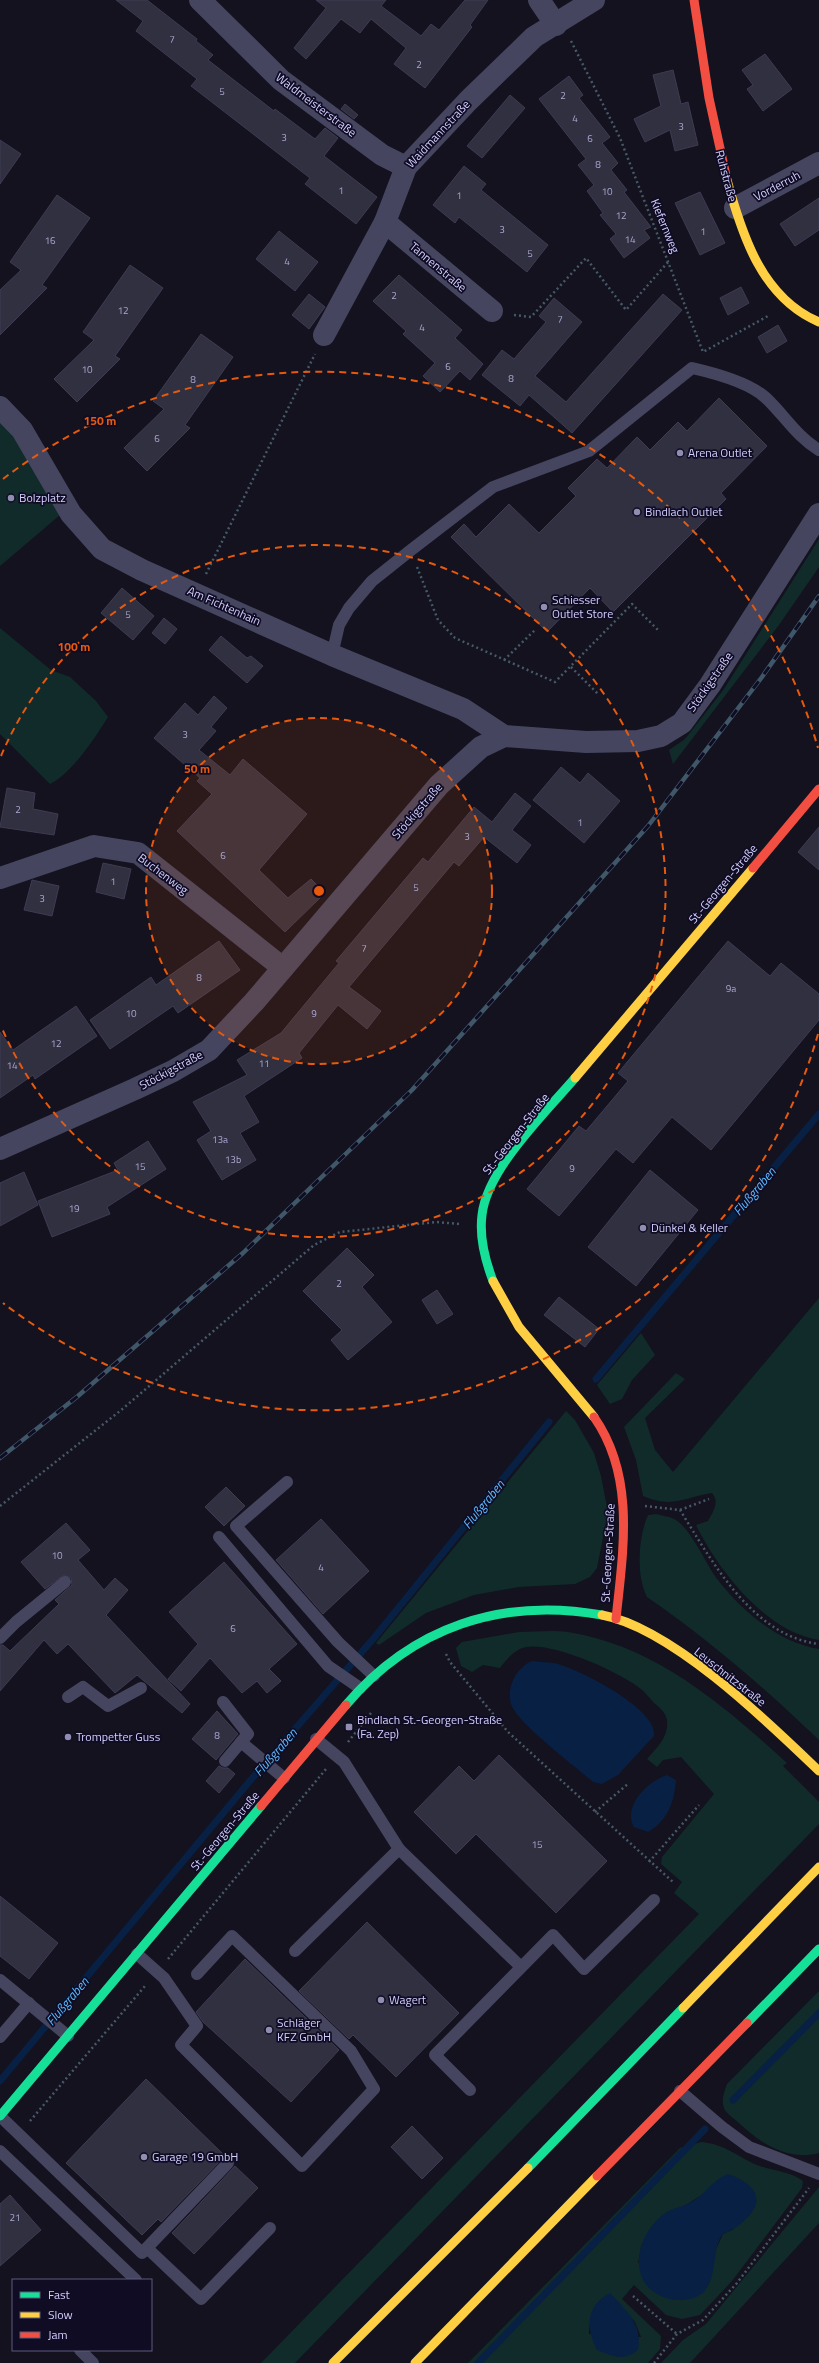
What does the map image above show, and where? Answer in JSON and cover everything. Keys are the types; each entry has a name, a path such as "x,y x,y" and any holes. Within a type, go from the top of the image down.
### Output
{"main road":[{"name":"Ruhstraße","path":"694,0 719,152 735,208 749,243 770,285 788,304 801,314 819,324"},
{"name":"St.-Georgen-Straße","path":"0,2116 360,1688 371,1672 436,1635 476,1618 520,1611 572,1611 616,1619 624,1510 618,1466 609,1442 588,1408 543,1356 495,1288 481,1246 481,1225 488,1191 500,1170 819,789"},
{"name":"Leuschnitzstraße","path":"616,1619 644,1629 703,1669 760,1715 819,1771"},
{"path":"333,2363 519,2178 819,1867"},
{"path":"415,2363 819,1949"}],"street":[{"name":"Waldmeisterstraße","path":"200,0 281,80 382,155 406,167"},
{"path":"539,0 556,25"},
{"name":"Waidmannstraße","path":"324,334 385,222 406,167 468,101 534,37 556,25 594,0"},
{"name":"Vorderruh","path":"735,208 819,163"},
{"name":"Tannenstraße","path":"385,222 492,311"},
{"name":"Am Fichtenhain","path":"0,407 22,430 71,514 102,549 142,570 332,655 463,709 504,736"},
{"name":"Stöckigstraße","path":"0,1149 136,1089 173,1071 209,1050 282,968 439,785 481,746 504,736 586,742 638,742 661,736 682,723 710,685 819,514"},
{"name":"Buchenweg","path":"0,878 94,846 138,853 282,968"}],"lane":[{"path":"332,655 339,625 350,608 372,581 493,487 590,451 692,368 724,375 765,397 804,440 819,450"},
{"path":"287,1482 236,1526 345,1648 371,1672"},
{"path":"219,1537 328,1666 360,1688"},
{"path":"2,1630 65,1582"},
{"path":"68,1698 84,1687 108,1706 140,1688"},
{"path":"223,1702 248,1734 225,1761"},
{"path":"316,1739 344,1762 399,1849 521,1967"},
{"path":"242,1742 284,1778"},
{"path":"295,1952 399,1849"},
{"path":"470,2090 435,2055 553,1935 584,1969 654,1900"},
{"path":"137,1954 164,1978 197,2026 181,2045 302,2166 374,2089 352,2051 232,1936 197,1974"},
{"path":"0,1980 68,2036"},
{"path":"0,2037 29,2003"},
{"path":"680,2091 749,2147 817,2178"},
{"path":"0,2116 142,2253 228,2163"},
{"path":"0,2151 135,2279"},
{"path":"147,2248 201,2299 270,2228"},
{"path":"81,2351 93,2363"}],"path":[{"name":"Kiefernweg","path":"556,25 568,36 620,138 669,261 703,352 788,304"},
{"path":"492,311 531,317 586,258 626,310 669,261"},
{"path":"196,594 324,334"},
{"path":"411,550 438,620 455,638 556,682 632,604 659,632"},
{"path":"504,660 536,629"},
{"path":"570,667 598,694"},
{"path":"0,1506 120,1411 314,1245 340,1232 436,1222 481,1225"},
{"path":"624,1510 642,1505 680,1510 709,1499"},
{"path":"680,1510 721,1576 742,1600 786,1634 809,1643 819,1644"},
{"path":"436,1635 450,1662 508,1732 649,1862 673,1882"},
{"path":"17,2134 157,1972 337,1756 375,1708"},
{"path":"595,1812 629,1783"},
{"path":"649,1862 699,1805"},
{"path":"654,2363 677,2334 703,2320 737,2283 817,2178"},
{"path":"633,2296 677,2334"}],"green space":[{"path":"0,416 15,435 60,515 0,566"},
{"path":"819,539 819,567 779,625 673,764 669,750 685,739 724,689"},
{"path":"0,628 51,670 70,677 96,701 108,717 90,745 75,764 67,772 50,784 0,734"},
{"path":"819,1298 819,1640 799,1635 781,1625 763,1612 746,1596 717,1561 705,1543 696,1525 708,1521 712,1514 716,1503 712,1493 671,1502 663,1502 643,1496 636,1460 624,1427 676,1373 685,1379 645,1418 655,1450 673,1472"},
{"path":"641,1333 655,1355 632,1380 622,1399 610,1404 597,1385"},
{"path":"566,1411 575,1420 594,1453 601,1476 608,1512 597,1568 590,1577 575,1584 519,1587 474,1595 426,1613 379,1645 376,1643"},
{"path":"657,1514 674,1519 686,1529 718,1580 750,1614 762,1624 789,1640 819,1649 819,1740 736,1665 670,1613 647,1597 641,1578 640,1545 648,1515"},
{"path":"562,1631 600,1639 630,1650 659,1664 686,1681 738,1720 787,1763 783,1766 819,1802 819,1824 295,2363 261,2363 699,1914 674,1893 682,1882 661,1864 662,1857 714,1794 681,1757 663,1760 657,1767 647,1759 662,1741 666,1732 667,1720 664,1713 637,1686 614,1672 567,1653 551,1649 537,1647 522,1648 511,1655 500,1668 483,1665 472,1672 461,1666 456,1648 462,1642 519,1632"},
{"path":"819,1991 819,2153 797,2155 776,2149 756,2138 727,2112 723,2105 723,2099 727,2084"},
{"path":"701,2142 717,2145 757,2165 787,2173 803,2181 802,2188 732,2281 700,2315 682,2319 666,2315 634,2285 622,2299 661,2336 660,2349 648,2363 468,2363 680,2148","holes":["705,2193 734,2229 723,2234 716,2249 638,2263 642,2244 651,2228 667,2212 681,2208","610,2294 635,2322 641,2337 589,2334 590,2321 596,2305 604,2297"]},
{"path":"819,2187 819,2223 690,2363 661,2363 683,2340 706,2324"}],"water":[{"path":"532,1661 554,1663 565,1666 614,1691 631,1702 644,1714 652,1725 654,1736 618,1775 602,1784 593,1782 535,1733 524,1722 511,1704 510,1691 514,1678 522,1668"},
{"path":"667,1775 676,1780 674,1796 669,1810 661,1822 648,1832 634,1827 631,1819 631,1811 639,1795 652,1783"},
{"path":"728,2174 748,2184 754,2191 756,2204 752,2212 745,2220 735,2228 722,2235 718,2244 712,2275 708,2285 702,2293 693,2298 674,2300 655,2293 645,2283 639,2264 642,2244 646,2234 652,2225 667,2212 695,2200 715,2182"},
{"path":"610,2293 628,2312 636,2326 638,2333 638,2350 628,2356 618,2357 597,2350 593,2342 590,2326 592,2311 602,2299"}],"building":[{"path":"116,0 147,0 197,39 196,41 213,55 208,60 274,111 275,109 315,139 325,128 338,138 324,156 377,197 356,224 305,184 310,178 191,86 197,79 136,31 143,21"},
{"path":"316,0 386,0 381,6 421,36 431,24 439,30 465,0 488,0 470,25 472,27 425,88 394,64 406,48 371,19 360,33 341,19 306,59 294,48 326,8"},
{"path":"765,54 792,89 763,111 747,89 753,85 742,70"},
{"path":"673,70 681,104 688,102 698,145 675,151 670,130 645,142 634,119 661,106 653,75"},
{"path":"569,76 583,95 579,98 610,137 602,143 618,163 611,170 627,190 624,192 651,227 644,230 650,238 624,258 610,239 616,234 600,215 603,213 587,191 594,185 578,165 586,159 539,99"},
{"path":"510,95 525,108 482,158 467,146"},
{"path":"345,104 358,115 354,119 341,109"},
{"path":"0,140 21,154 0,184"},
{"path":"464,166 486,184 481,190 548,245 527,272 459,217 455,223 433,205"},
{"path":"700,192 725,243 700,255 675,203"},
{"path":"57,195 90,218 42,285 47,288 0,335 0,290 21,270 10,262"},
{"path":"819,198 819,230 795,246 780,224"},
{"path":"279,231 318,262 295,291 256,259"},
{"path":"130,265 163,288 115,356 120,359 77,402 54,379 94,340 83,332"},
{"path":"399,275 462,330 455,338 483,364 470,380 460,371 440,392 423,376 435,363 403,334 406,331 373,301"},
{"path":"741,287 749,303 728,315 720,298"},
{"path":"309,294 325,307 309,329 292,315"},
{"path":"663,294 682,310 572,433 529,395 520,406 482,375 502,350 514,359 546,322 539,316 554,298 582,322 535,376 566,402"},
{"path":"778,325 787,341 767,353 758,337"},
{"path":"201,334 233,357 185,425 190,428 147,471 124,448 164,409 153,401"},
{"name":"Bindlach Outlet","path":"719,398 767,446 721,493 726,499 613,612 590,588 547,632 451,537 464,524 476,537 509,504 539,533 576,496 568,488 597,459 607,468 637,437 650,450 678,422 687,431"},
{"path":"122,588 154,616 133,640 101,613"},
{"path":"164,618 177,629 165,644 152,633"},
{"path":"221,636 247,658 251,656 263,666 247,683 209,650"},
{"path":"214,696 227,708 211,727 216,731 199,750 230,775 243,759 307,814 259,870 288,898 311,879 325,893 285,932 177,831 212,794 197,781 200,778 154,738 185,703 198,715"},
{"path":"561,767 580,783 588,773 620,801 584,843 533,800"},
{"path":"7,788 35,793 33,809 58,814 54,835 0,827"},
{"path":"515,793 531,806 512,830 531,845 517,863 484,837 459,866 454,862 349,987 381,1011 367,1029 338,1005 299,1053 302,1058 244,1096 259,1122 240,1133 256,1160 222,1180 197,1140 211,1131 193,1102 247,1075 237,1060 281,1033 339,963 336,961 423,858 428,862 474,807 492,822"},
{"path":"819,827 819,870 798,852"},
{"path":"103,863 131,869 124,899 96,892"},
{"path":"32,880 59,886 52,916 24,910"},
{"path":"219,941 240,970 178,1013 173,1006 110,1049 90,1020 151,977 156,985"},
{"path":"728,941 770,976 781,963 819,994 819,1020 711,1150 672,1117 633,1163 616,1149 559,1216 527,1189 579,1126 586,1131 628,1081 618,1073"},
{"path":"76,1006 97,1036 35,1079 33,1075 0,1098 0,1032 13,1050"},
{"path":"148,1141 166,1169 107,1207 110,1214 52,1237 38,1201 118,1170 114,1163"},
{"name":"Dünkel & Keller","path":"650,1170 698,1210 636,1286 588,1247"},
{"path":"24,1172 38,1205 0,1226 0,1183"},
{"path":"347,1248 374,1275 362,1287 392,1322 348,1360 331,1340 342,1330 303,1291"},
{"path":"437,1290 453,1314 437,1324 422,1300"},
{"path":"559,1297 599,1329 585,1347 544,1315"},
{"path":"226,1487 245,1506 224,1526 205,1507"},
{"path":"321,1519 369,1571 323,1614 276,1560"},
{"path":"66,1523 90,1550 78,1560 104,1590 115,1578 128,1590 106,1615 190,1704 182,1713 137,1675 115,1693 68,1644 57,1654 44,1640 0,1691 0,1645 3,1645 10,1651 59,1604 55,1600 72,1585 71,1578 64,1575 45,1589 21,1562"},
{"path":"224,1562 297,1644 269,1669 281,1681 267,1693 257,1681 242,1693 210,1658 181,1691 168,1679 198,1644 169,1612"},
{"path":"217,1711 238,1734 216,1760 192,1739"},
{"path":"499,1755 607,1861 556,1913 476,1834 456,1854 414,1812 459,1766 474,1781"},
{"path":"219,1766 228,1768 235,1774 219,1793 206,1781"},
{"path":"0,1896 58,1943 29,1979 0,1956"},
{"name":"Wagert","path":"367,1922 459,2013 396,2077 353,2035 349,2039 299,1991"},
{"name":"Schläger KFZ GmbH","path":"245,1959 339,2050 291,2102 203,2022 196,2012"},
{"name":"Garage 19 GmbH","path":"146,2079 225,2156 161,2222 158,2219 142,2235 66,2163"},
{"path":"412,2126 443,2158 422,2179 391,2147"},
{"path":"235,2166 258,2188 194,2254 172,2233"},
{"path":"10,2195 41,2230 0,2266 0,2204"}],"waterway":[{"name":"Flußgraben","path":"596,1379 819,1114"},
{"name":"Flußgraben","path":"0,2081 249,1782 374,1638 549,1422"},
{"path":"733,2100 819,2013"},
{"path":"478,2363 705,2129"}],"railway":[{"path":"0,1458 78,1396 243,1253 412,1090 648,826 762,677 819,596"}],"traffic: fast":[{"path":"493,1281 485,1257 481,1232 482,1215 486,1197 494,1179 519,1142 575,1078"},
{"path":"346,1705 372,1678 400,1656 430,1638 461,1624 494,1615 529,1610 565,1610 602,1615"},
{"path":"0,2116 261,1806"},
{"path":"747,2023 819,1949"},
{"path":"528,2168 683,2008"}],"traffic: slow":[{"path":"727,180 740,222 757,263 769,281 783,297 799,311 819,322"},
{"path":"575,1078 753,868"},
{"path":"493,1281 519,1327 594,1417"},
{"path":"602,1615 629,1623 658,1638 688,1657 746,1704 819,1771"},
{"path":"683,2008 819,1867"},
{"path":"333,2363 528,2168"},
{"path":"415,2363 597,2176"}],"traffic: jam":[{"path":"694,0 709,98 727,180"},
{"path":"753,868 819,789"},
{"path":"594,1417 607,1440 616,1464 621,1489 623,1541 616,1619"},
{"path":"261,1806 346,1705"},
{"path":"597,2176 747,2023"}],"place":[{"name":"Arena Outlet","path":"680,453"},
{"name":"Bolzplatz","path":"11,498"},
{"name":"Bindlach Outlet","path":"637,512"},
{"name":"Schiesser Outlet Store","path":"544,607"},
{"name":"Dünkel & Keller","path":"643,1228"},
{"name":"Bindlach St.-Georgen-Straße (Fa. Zep)","path":"349,1727"},
{"name":"Trompetter Guss","path":"68,1737"},
{"name":"Wagert","path":"381,2000"},
{"name":"Schläger KFZ GmbH","path":"269,2030"},
{"name":"Garage 19 GmbH","path":"144,2157"}]}
